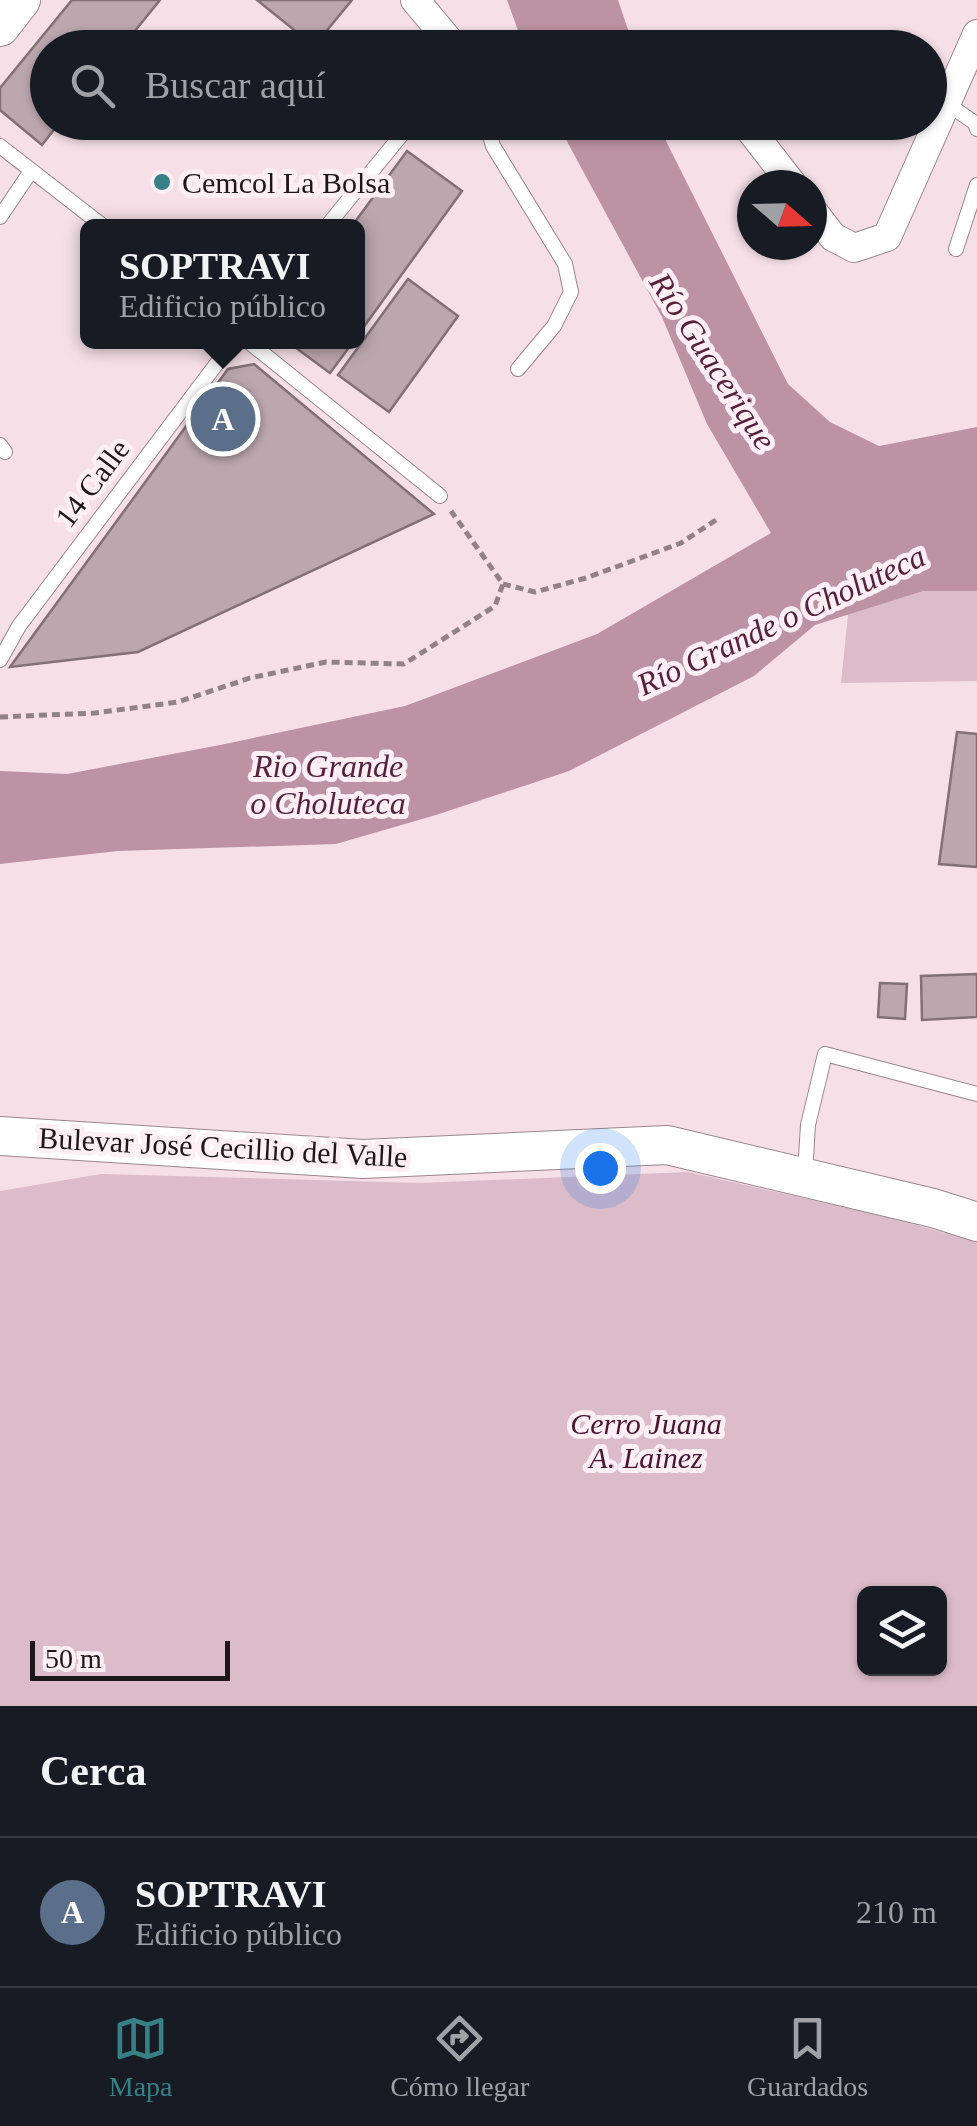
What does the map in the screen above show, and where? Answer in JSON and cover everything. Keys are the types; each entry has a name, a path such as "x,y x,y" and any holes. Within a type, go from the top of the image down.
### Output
{"main road":[{"path":"0,27 21,0"},
{"name":"Bulevar José Cecillio del Valle","path":"0,1136 363,1159 667,1145 977,1222"}],"street":[{"path":"415,0 440,30"},
{"path":"947,101 975,45"},
{"path":"758,140 781,170"},
{"path":"827,229 854,248 887,237 930,140"}],"lane":[{"path":"947,104 977,128"},
{"path":"333,219 397,140"},
{"path":"491,140 564,264 572,292 554,326 518,368"},
{"path":"0,146 93,219"},
{"path":"0,216 31,171"},
{"path":"956,250 977,185"},
{"name":"14 Calle","path":"0,660 19,626 228,349"},
{"path":"258,349 440,496"},
{"path":"804,1177 808,1125 825,1054 977,1094"}],"path":[{"path":"440,496 503,584 535,592 681,544 716,520"},
{"path":"0,717 95,713 178,702 250,678 326,662 404,664 495,606 503,584"}],"green space":[{"path":"977,582 977,681 841,683 851,586"},
{"name":"Cerro Juana A. Lainez","path":"688,1172 891,1218 977,1242 977,1706 0,1706 0,1191 101,1174 420,1183"}],"water":[{"path":"507,0 618,0 628,30 518,30"},
{"path":"566,140 666,140 788,384 830,422 879,446 977,427 977,591 923,591 815,625 754,676 569,771 336,844 118,851 0,864 0,771 67,774 405,706 597,634 771,533 707,424 662,317"}],"building":[{"path":"72,0 160,0 136,30 47,30"},
{"path":"257,0 352,0 327,30 294,30"},
{"path":"30,51 30,135 0,110 0,88"},
{"path":"407,151 462,191 365,325 365,219 357,219"},
{"path":"408,279 458,316 389,412 338,375 357,349 365,349 365,338"},
{"path":"297,349 348,349 330,373"},
{"path":"254,364 434,514 138,652 10,667 228,369"},
{"path":"957,732 977,734 977,867 939,864"},
{"path":"977,974 977,1017 922,1020 921,976"},
{"path":"880,983 907,984 905,1019 878,1017"}],"place":[{"name":"Cemcol La Bolsa","path":"162,182"},
{"name":"SOPTRAVI","path":"223,419"}],"water label":[{"name":"Río Guacerique","path":"713,361"},
{"name":"Río Grande o Choluteca","path":"781,620"},
{"name":"Rio Grande o Choluteca","path":"328,784"}]}
